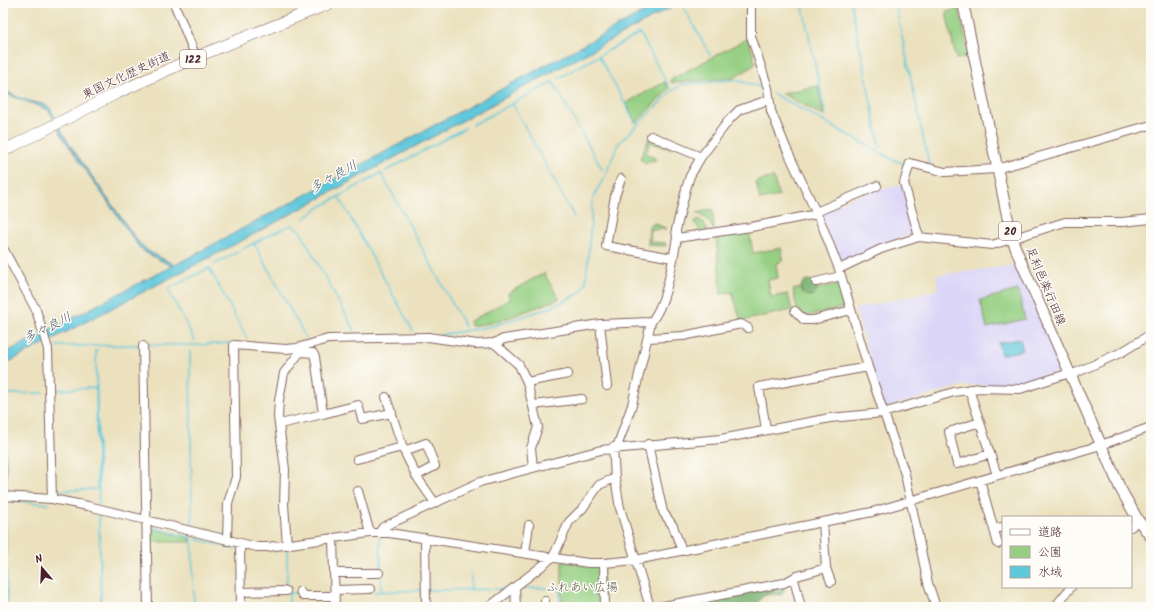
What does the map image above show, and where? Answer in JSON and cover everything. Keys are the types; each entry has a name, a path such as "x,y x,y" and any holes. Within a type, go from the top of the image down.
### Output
{"highway":[{"name":"東国文化歴史街道","path":"3,151 112,95 305,8 330,3"}],"main road":[{"name":"足利邑楽行田線","path":"963,3 996,169 1012,239 1131,516"},
{"name":"足利邑楽行田線","path":"1134,523 1151,537"}],"street":[{"path":"174,3 196,57"},
{"path":"751,3 751,36 768,88 768,100 787,150 816,213 840,273 868,367 905,474 928,583 936,607"},
{"path":"650,607 620,508 615,478 615,447 624,429 632,405 651,322 656,316 663,300 677,238 676,230 690,176 701,157 739,110 768,100"},
{"path":"919,237 904,183 910,163 945,172 996,169 1151,125"},
{"path":"651,136 701,157"},
{"path":"621,179 615,196 606,246 673,258"},
{"path":"677,238 758,226 816,213 877,186"},
{"path":"816,282 840,273 881,249 919,237 992,245 1064,222 1122,222 1151,220"},
{"path":"3,248 36,310 43,327 47,344 49,364 52,499"},
{"path":"795,311 804,320 813,320 851,310"},
{"path":"287,545 284,505 285,468 279,400 284,373 298,350 328,339 361,337 428,337 470,344 494,344 504,339 600,324 651,322"},
{"path":"600,324 607,386"},
{"path":"648,338 683,336 741,324 748,328"},
{"path":"379,533 383,527 480,482 533,468 615,447 721,439 830,418 883,413 969,389 1020,389 1070,374 1122,352 1151,334"},
{"path":"494,344 519,365 527,382 534,405 538,427 531,448 533,468"},
{"path":"227,541 228,503 236,477 234,345 298,350 313,353 315,357 323,414"},
{"path":"143,346 148,607"},
{"path":"766,430 759,387 868,367"},
{"path":"527,382 568,374"},
{"path":"969,389 997,475"},
{"path":"386,397 403,449 416,476 435,503"},
{"path":"534,405 582,399"},
{"path":"280,424 358,405 362,419 392,413"},
{"path":"980,422 949,432 957,464 990,454"},
{"path":"3,496 52,499 88,506 240,544 268,547 379,533 552,556 588,563 604,563 636,560 872,512 1101,445 1151,427"},
{"path":"357,459 426,443 435,466 416,476"},
{"path":"648,444 663,512 673,526 682,551"},
{"path":"489,607 552,556 569,522 583,508 600,485 615,478"},
{"path":"980,480 998,544"},
{"path":"358,491 370,534"},
{"path":"823,522 826,568 831,582"},
{"path":"525,553 529,525"},
{"path":"994,529 1002,527"},
{"path":"333,538 335,607"},
{"path":"425,538 426,607"},
{"path":"240,544 241,607"},
{"path":"604,563 605,607"},
{"path":"658,607 784,583 794,579 797,576 826,568"},
{"path":"335,573 380,573"},
{"path":"794,579 801,607"},
{"path":"515,587 516,607"},
{"path":"1055,607 1070,588"},
{"path":"300,591 303,596 370,589"},
{"path":"241,592 286,591"}],"shaded area":[{"path":"902,185 915,233 887,243 841,265 818,212 877,188 881,189"},
{"path":"1018,265 1063,370 1023,383 962,386 889,407 883,405 855,309 938,289 936,275"}],"green space":[{"path":"959,9 969,56 956,59 946,12"},
{"path":"748,38 756,64 734,78 672,83 670,80"},
{"path":"665,82 669,89 636,123 626,103"},
{"path":"818,86 824,116 781,93"},
{"path":"649,138 670,147 670,149 650,142 646,153 655,158 655,162 649,160 646,164 640,159"},
{"path":"773,177 779,196 760,200 756,182"},
{"path":"711,209 713,210 714,230 707,219 697,213"},
{"path":"698,219 703,222 708,230 702,233 694,222"},
{"path":"654,223 667,229 651,230 650,242 666,243 666,246 648,245 649,227"},
{"path":"749,230 753,253 781,248 783,261 776,263 778,278 768,280 771,297 788,294 792,310 741,321 732,292 721,294 716,234"},
{"path":"544,273 559,299 497,322 471,326 469,322 510,299 508,293"},
{"path":"809,280 815,282 817,288 815,294 809,296 803,294 801,288 803,282"},
{"path":"839,284 845,305 842,308 807,316 797,309 793,290 808,286 810,290"},
{"path":"1018,290 1025,319 987,328 980,300"},
{"path":"151,528 190,538 191,542 151,542"},
{"name":"ふれあい広場","path":"562,562 603,566 604,607 562,607"},
{"path":"784,585 784,592 781,595 772,594 763,596 758,603 750,607 684,607 684,604"}],"water":[{"path":"661,3 679,3 245,239 3,365 3,354 172,266 146,253 139,247 66,142 49,111 3,93 3,90 24,100 43,104 50,108 68,142 139,243 148,251 175,265"},
{"path":"1020,339 1023,350 1001,355 998,343"},
{"path":"3,371 7,492 5,492"}],"waterway":[{"path":"747,3 747,11"},
{"path":"802,3 826,116"},
{"path":"851,3 880,147"},
{"path":"895,3 929,165"},
{"path":"684,8 710,55"},
{"path":"559,78 640,33 669,87"},
{"path":"599,56 635,122"},
{"path":"440,335 493,326 552,307 580,293 586,282 593,197 606,174 618,144 673,90 681,85 734,80 765,89"},
{"path":"472,125 553,82 602,169"},
{"path":"772,93 894,160 905,164"},
{"path":"18,97 31,102"},
{"path":"512,103 574,217"},
{"path":"386,171 465,128"},
{"path":"304,219 317,209 381,173 465,327"},
{"path":"339,197 413,331"},
{"path":"215,264 273,233 292,225 300,231 355,331"},
{"path":"254,243 306,338"},
{"path":"195,341 168,289 209,268 247,338"},
{"path":"145,345 197,345 231,343"},
{"path":"56,346 140,345"},
{"path":"53,350 53,387"},
{"path":"96,350 99,504"},
{"path":"190,350 192,527 224,535"},
{"path":"55,491 97,489 96,367"},
{"path":"53,390 95,388"},
{"path":"4,394 43,393"},
{"path":"5,500 7,607"},
{"path":"8,500 48,504"},
{"path":"99,514 101,607"},
{"path":"151,527 192,538 194,607"},
{"path":"380,538 381,570"},
{"path":"196,539 236,549"},
{"path":"287,550 287,588"},
{"path":"471,572 471,589"},
{"path":"381,576 381,591"},
{"path":"518,588 560,588 560,607"},
{"path":"429,590 507,589"},
{"path":"373,592 423,590"},
{"path":"289,593 297,593"},
{"path":"289,593 289,607"}],"water label":[{"name":"多々良川","path":"333,176"},
{"name":"多々良川","path":"47,327"}]}
